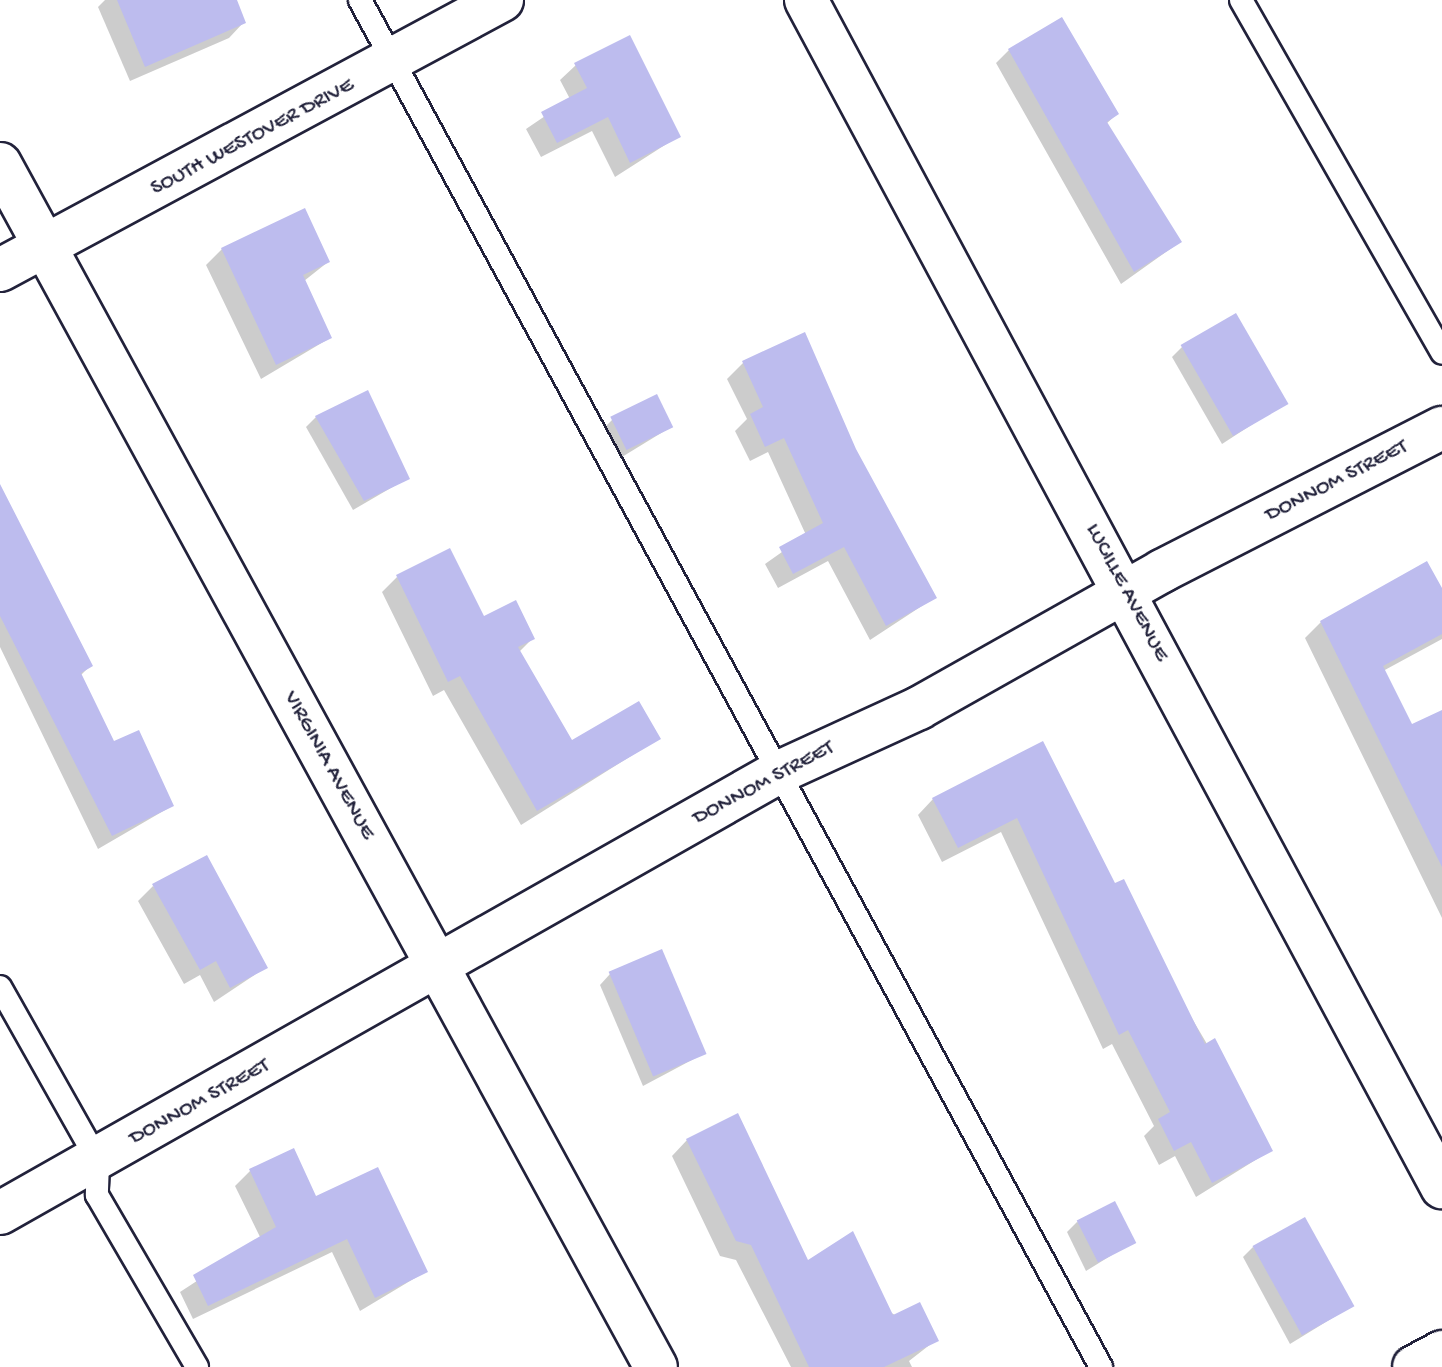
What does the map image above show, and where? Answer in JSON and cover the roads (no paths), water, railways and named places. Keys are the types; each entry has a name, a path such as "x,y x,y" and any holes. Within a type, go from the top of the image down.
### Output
{"street":[{"name":"SOUTH WESTOVER DRIVE","path":"0,270 502,0"},
{"name":"LUCILLE AVENUE","path":"806,0 1126,592 1442,1187"},
{"name":"VIRGINIA AVENUE","path":"0,164 656,1367"},
{"name":"DONNOM STREET","path":"0,1213 438,969 777,773 919,708 1126,592 1442,428"},
{"path":"1414,1367 1442,1352"}],"lane":[{"path":"360,0 1101,1367"},
{"path":"1241,0 1442,353"},
{"path":"0,987 98,1161 97,1195 197,1367"}]}
